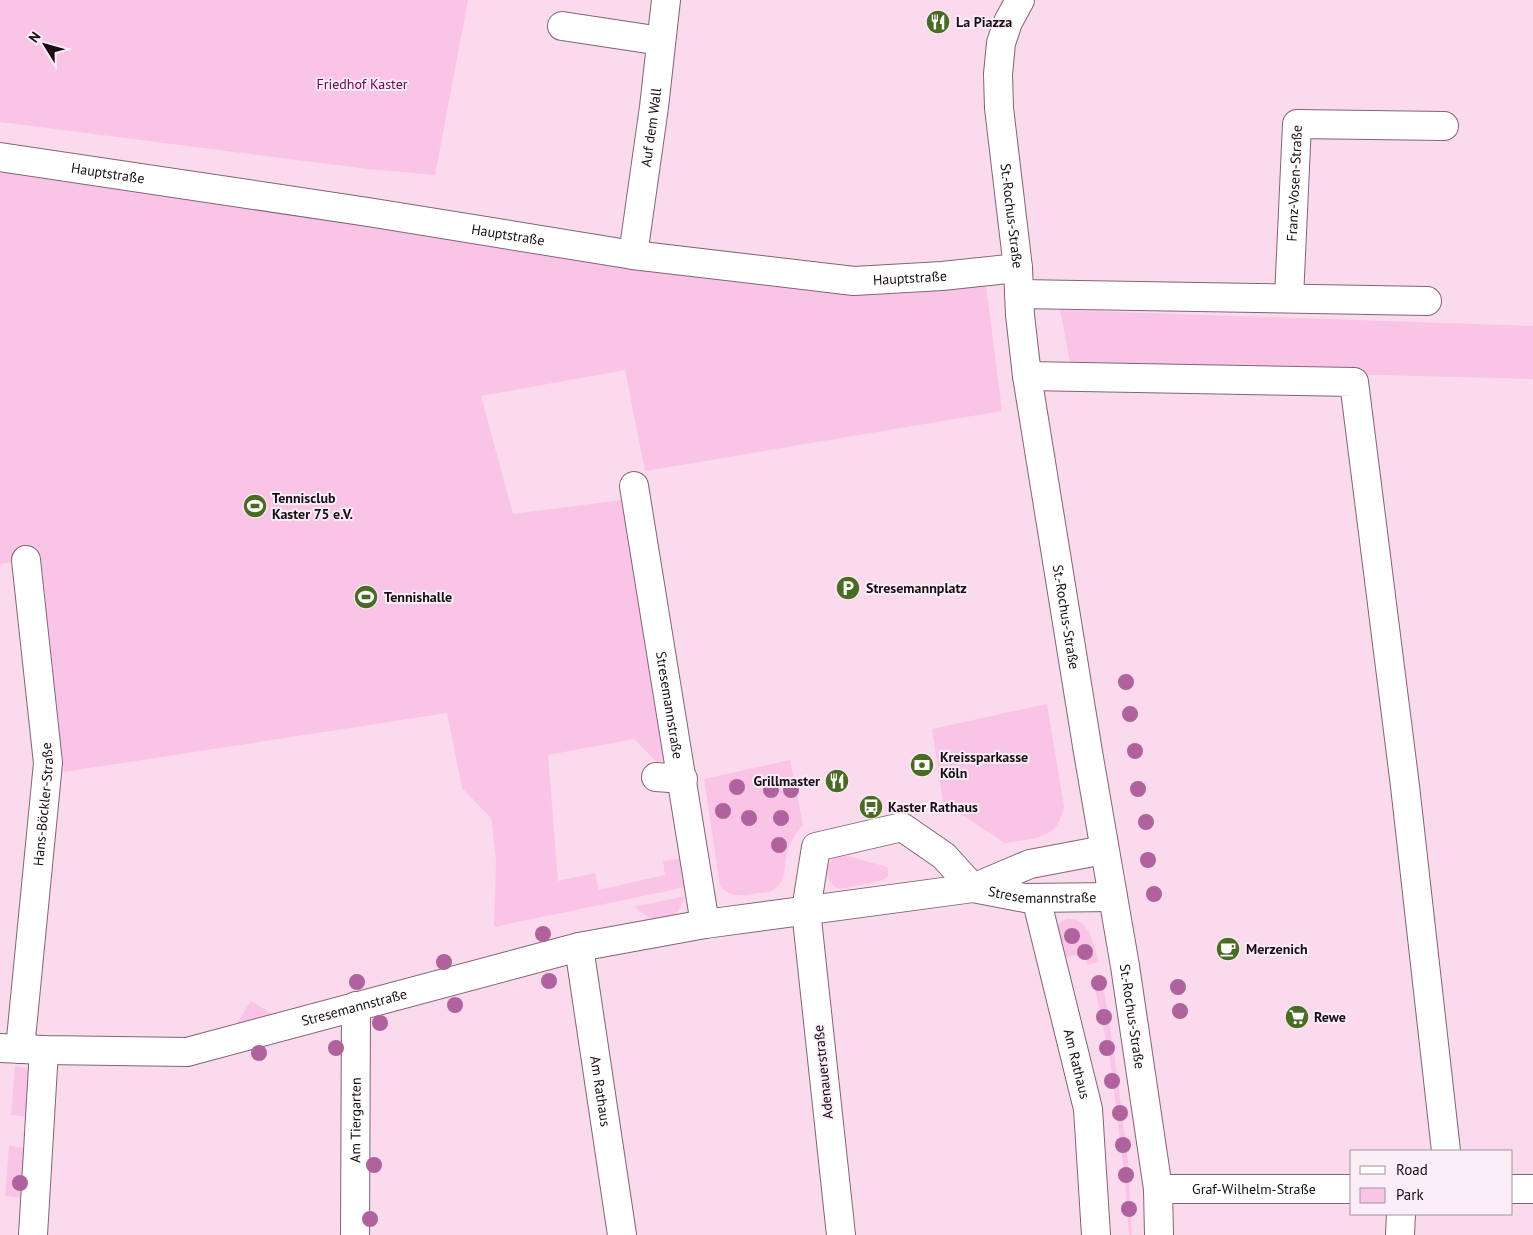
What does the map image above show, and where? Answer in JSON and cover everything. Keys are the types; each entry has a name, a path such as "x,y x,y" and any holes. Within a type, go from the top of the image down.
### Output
{"street":[{"name":"Auf dem Wall","path":"633,255 654,107 666,0"},
{"name":"St.-Rochus-Straße","path":"1019,0 1008,22 1001,43 998,74 999,108 1027,376 1104,850 1125,966 1158,1189 1159,1235"},
{"path":"562,26 661,41"},
{"name":"Franz-Vosen-Straße","path":"1289,298 1297,124 1444,126"},
{"name":"Hauptstraße","path":"0,157 368,212 633,255 854,282 942,276 1018,281"},
{"path":"1018,281 1289,298 1427,301"},
{"path":"1027,376 1354,382 1404,778 1446,1150"},
{"name":"Stresemannstraße","path":"634,486 682,779 682,840 705,924"},
{"name":"Hans-Böckler-Straße","path":"26,560 48,763 21,1049 33,1235"},
{"path":"656,777 682,779"},
{"name":"Adenauerstraße","path":"840,1235 806,910 816,847 902,827 944,856 973,888"},
{"name":"Stresemannstraße","path":"21,1049 187,1052 579,947 705,924 973,888 1030,864 1104,850"},
{"name":"Stresemannstraße","path":"973,888 1025,898 1112,897"},
{"name":"Am Rathaus","path":"1036,898 1088,1109 1096,1235"},
{"name":"Am Rathaus","path":"579,947 622,1235"},
{"name":"Am Tiergarten","path":"355,1235 356,1006"},
{"name":"Graf-Wilhelm-Straße","path":"1158,1189 1350,1189"},
{"path":"1513,1189 1533,1189"},
{"path":"1400,1235 1401,1215"}],"green space":[{"name":"Friedhof Kaster","path":"0,0 468,0 435,175 368,169 0,122"},
{"name":"Tennisclub Kaster 75 e.V.","path":"0,167 986,285 1002,411 645,471 625,370 481,396 513,514 629,499 666,760 657,762 634,739 548,755 558,881 595,873 599,890 665,875 663,861 683,858 691,886 494,927 496,860 491,818 462,788 447,713 64,772 37,558 0,564"},
{"path":"1060,310 1533,326 1533,379 1071,367"},
{"path":"1047,704 1064,806 1061,817 1056,826 1043,836 1004,843 943,802 932,729"},
{"path":"790,760 803,825 788,848 784,874 780,884 769,892 744,895 729,893 720,886 704,779"},
{"path":"843,855 884,866 888,868 888,876 883,880 840,889 835,887 828,879 828,866 832,860"},
{"path":"685,896 681,907 675,914 658,924 634,907"},
{"path":"1066,919 1074,919 1085,927 1092,940 1099,962 1087,965 1084,957 1081,955 1061,956 1054,931 1057,925"},
{"path":"1102,976 1128,1161 1132,1235 1129,1235 1125,1181 1110,1059 1093,979"},
{"path":"251,1001 277,1017 235,1026"},
{"path":"15,1066 28,1069 33,1073 31,1117 11,1115"},
{"path":"9,1146 29,1148 27,1198 5,1196"}],"place":[{"name":"La Piazza","path":"938,22"},
{"name":"Tennisclub Kaster 75 e.V.","path":"255,506"},
{"name":"Stresemannplatz","path":"848,588"},
{"name":"Tennishalle","path":"366,597"},
{"name":"Kreissparkasse Köln","path":"922,765"},
{"name":"Grillmaster","path":"837,781"},
{"name":"Kaster Rathaus","path":"871,807"},
{"name":"Merzenich","path":"1228,949"},
{"name":"Rewe","path":"1297,1017"}]}
